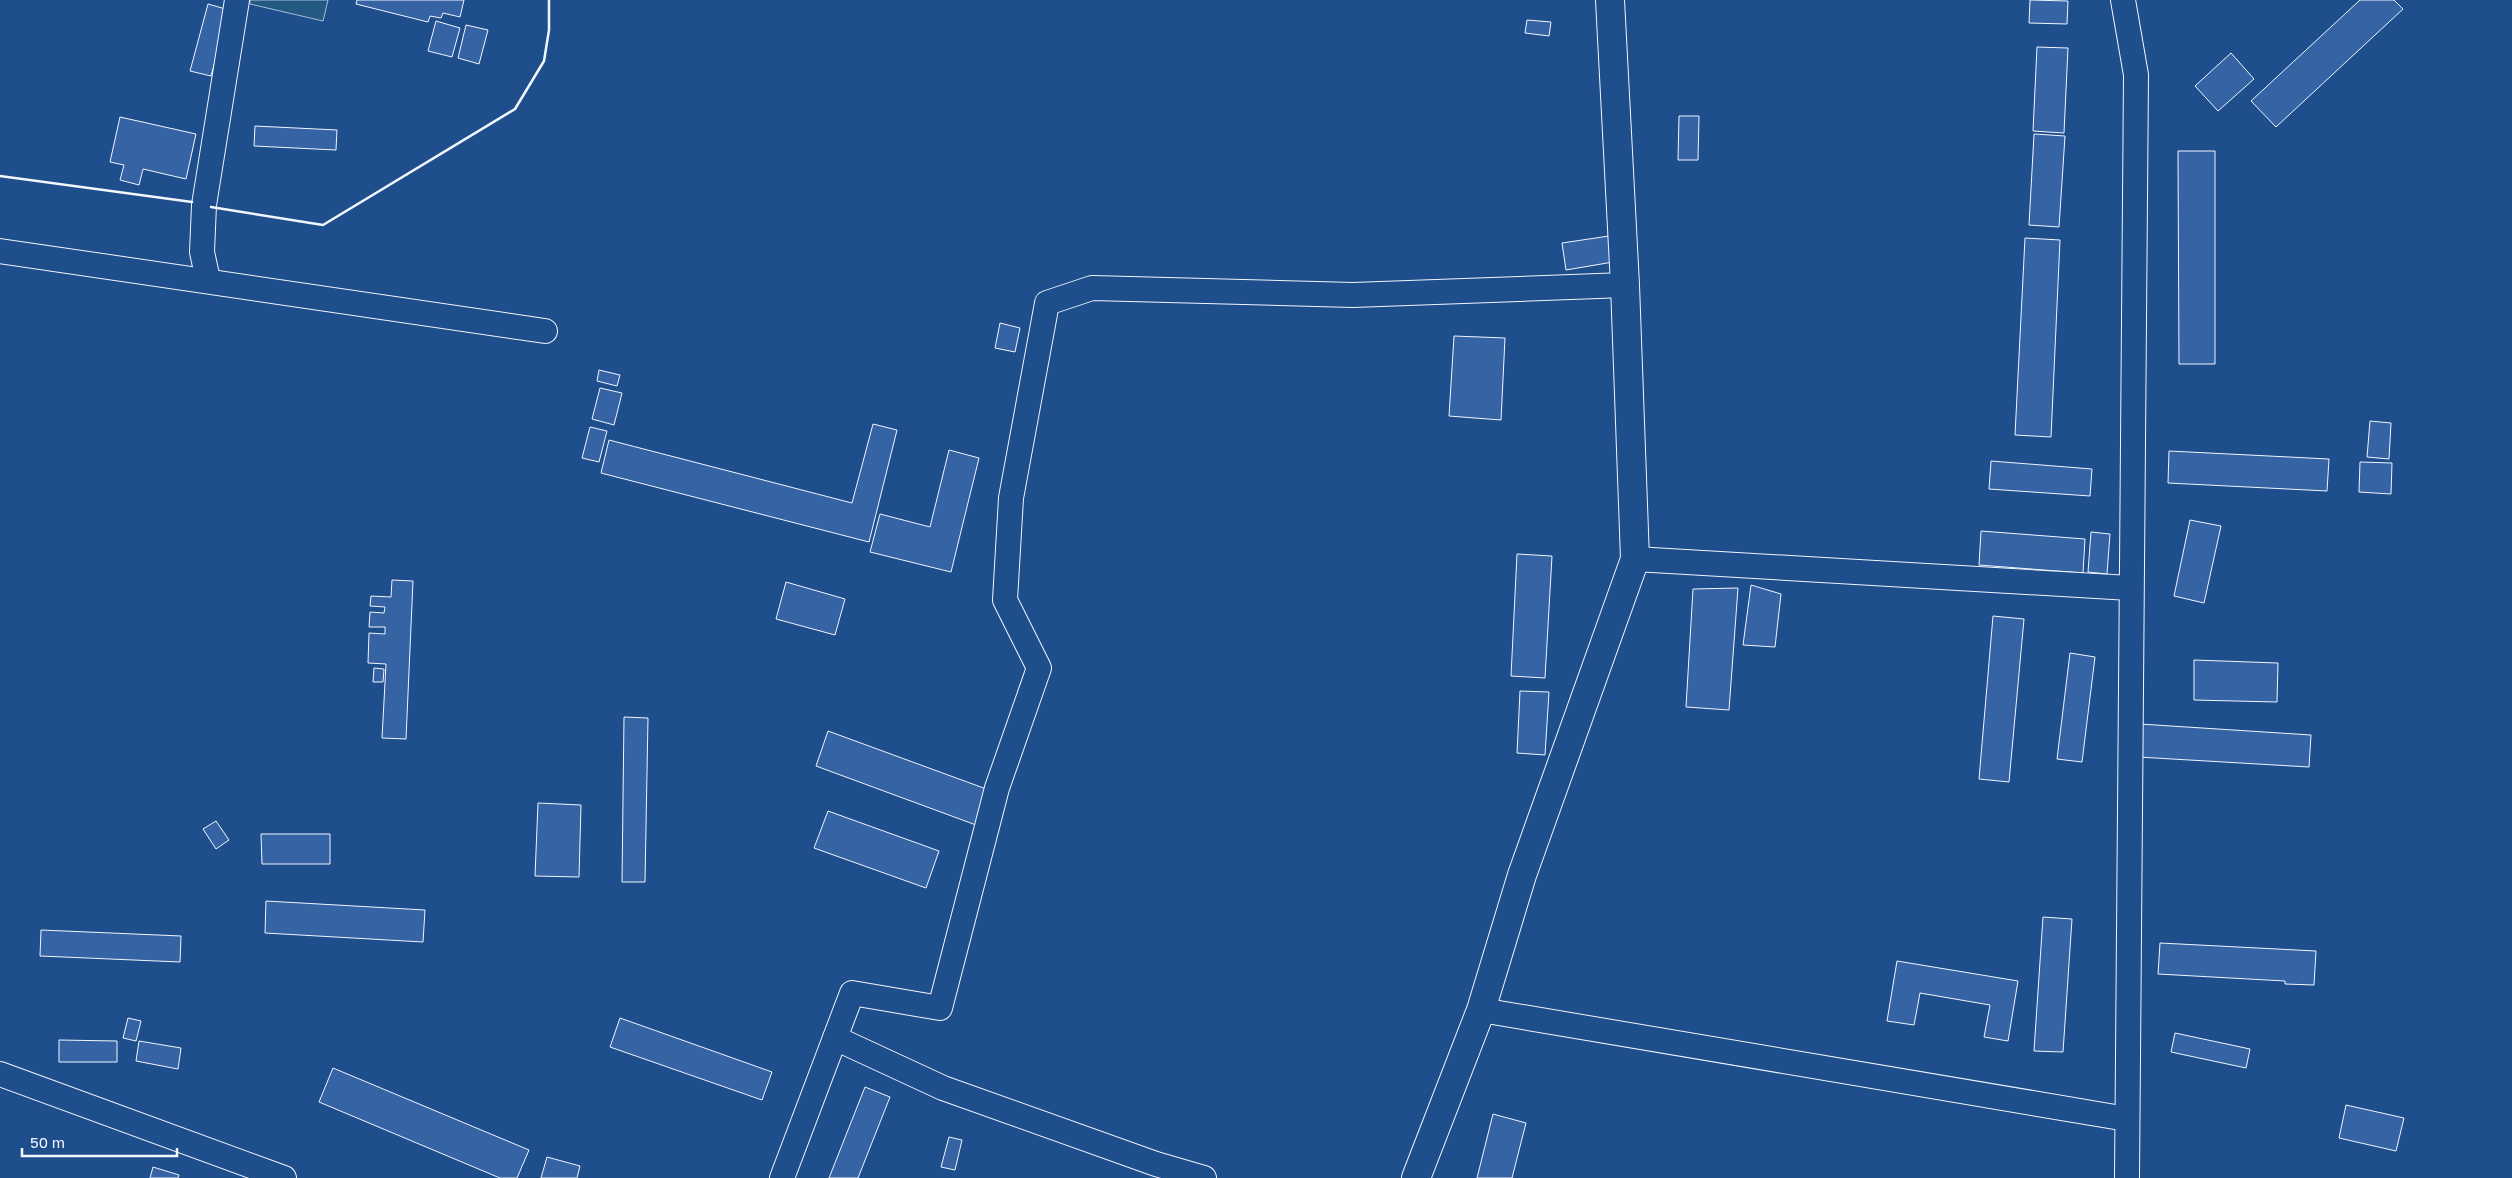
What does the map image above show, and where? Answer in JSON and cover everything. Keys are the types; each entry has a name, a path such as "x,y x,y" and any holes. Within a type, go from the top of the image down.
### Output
{"main road":[{"path":"1416,1178 1481,1010 1522,875 1636,559 1625,285 1610,0"}],"street":[{"path":"208,280 202,252 204,205 237,0"},
{"path":"2123,0 2136,75 2126,1178"},
{"path":"0,250 545,331"},
{"path":"782,1178 852,993 940,1008 997,788 1039,668 1005,600 1011,498 1048,303 1092,288 1354,295 1625,285"},
{"path":"1636,559 2130,588"},
{"path":"1481,1010 2127,1119"},
{"path":"835,1038 943,1088 1156,1164 1204,1178"},
{"path":"0,1074 284,1178"}],"shaded area":[{"path":"250,0 328,0 323,21 250,4"}],"building":[{"path":"357,0 464,0 460,17 443,13 441,18 430,16 428,22 356,4"},
{"path":"2030,0 2068,1 2067,24 2029,23"},
{"path":"2360,0 2394,0 2403,9 2276,127 2251,101"},
{"path":"208,4 229,10 211,76 190,71"},
{"path":"1527,20 1551,22 1549,36 1525,33"},
{"path":"436,21 460,28 452,57 428,51"},
{"path":"466,25 488,30 479,64 458,58"},
{"path":"2037,47 2068,48 2064,133 2033,131"},
{"path":"2231,53 2254,79 2218,111 2195,86"},
{"path":"1679,116 1699,116 1698,160 1678,160"},
{"path":"120,117 196,134 186,179 143,169 139,185 120,180 124,165 110,162"},
{"path":"255,126 337,130 336,150 254,146"},
{"path":"2034,134 2065,136 2059,227 2029,225"},
{"path":"2178,151 2215,151 2215,364 2179,364"},
{"path":"1609,236 1613,262 1566,270 1562,243"},
{"path":"2025,238 2060,240 2051,437 2015,435"},
{"path":"1000,323 1020,328 1015,352 995,348"},
{"path":"1454,336 1505,338 1501,420 1449,416"},
{"path":"599,370 620,375 617,386 597,381"},
{"path":"600,388 622,393 614,425 592,419"},
{"path":"2370,421 2391,423 2389,459 2367,457"},
{"path":"873,424 897,430 869,542 601,473 609,440 852,503"},
{"path":"590,427 607,431 599,462 582,458"},
{"path":"949,450 979,458 951,572 870,552 880,514 930,527"},
{"path":"2169,451 2329,459 2327,491 2168,483"},
{"path":"1991,461 2092,469 2090,496 1989,489"},
{"path":"2360,462 2392,463 2391,494 2359,492"},
{"path":"2190,520 2221,526 2204,603 2174,596"},
{"path":"1981,531 2085,539 2083,573 1979,565"},
{"path":"2091,532 2110,534 2107,574 2088,572"},
{"path":"1517,554 1552,556 1545,678 1511,676"},
{"path":"392,580 413,581 406,739 382,738 386,664 368,663 369,633 385,634 385,627 369,627 370,612 384,613 385,607 370,606 371,596 391,597"},
{"path":"786,582 845,599 835,635 776,619"},
{"path":"1751,585 1781,594 1775,647 1743,645"},
{"path":"1738,588 1729,710 1686,707 1693,589"},
{"path":"1993,616 2024,619 2009,782 1979,779"},
{"path":"2070,653 2095,657 2082,762 2057,759"},
{"path":"2194,660 2278,663 2277,702 2194,700"},
{"path":"374,668 384,669 383,682 373,682"},
{"path":"1520,691 1549,692 1545,755 1517,753"},
{"path":"624,717 648,718 645,882 622,882"},
{"path":"2140,724 2311,735 2309,767 2138,757"},
{"path":"828,731 989,790 976,825 816,766"},
{"path":"538,803 581,805 579,877 535,876"},
{"path":"828,811 939,851 926,888 814,848"},
{"path":"216,821 229,840 216,849 203,829"},
{"path":"261,834 330,834 330,864 262,864"},
{"path":"266,901 425,910 423,942 265,933"},
{"path":"2043,917 2072,919 2063,1052 2034,1051"},
{"path":"41,930 181,936 180,962 40,956"},
{"path":"2160,943 2316,951 2314,985 2285,984 2285,981 2158,974"},
{"path":"1897,961 2018,981 2008,1041 1984,1037 1990,1005 1920,993 1914,1025 1887,1021"},
{"path":"128,1018 141,1021 136,1041 123,1038"},
{"path":"620,1018 772,1072 762,1100 610,1047"},
{"path":"2175,1033 2250,1049 2246,1068 2171,1052"},
{"path":"59,1040 117,1041 117,1062 59,1062"},
{"path":"139,1041 181,1048 178,1069 136,1061"},
{"path":"333,1068 529,1150 517,1178 500,1178 319,1102"},
{"path":"865,1087 890,1097 858,1178 829,1178"},
{"path":"2346,1105 2404,1118 2396,1151 2339,1138"},
{"path":"1493,1114 1526,1123 1512,1178 1477,1178"},
{"path":"949,1137 962,1140 955,1170 941,1167"},
{"path":"547,1157 580,1166 577,1178 541,1178"},
{"path":"153,1167 179,1175 178,1178 150,1178"}],"wall":[{"path":"211,207 323,225 515,109 544,61 549,30 549,0"},
{"path":"0,176 192,202"}]}
